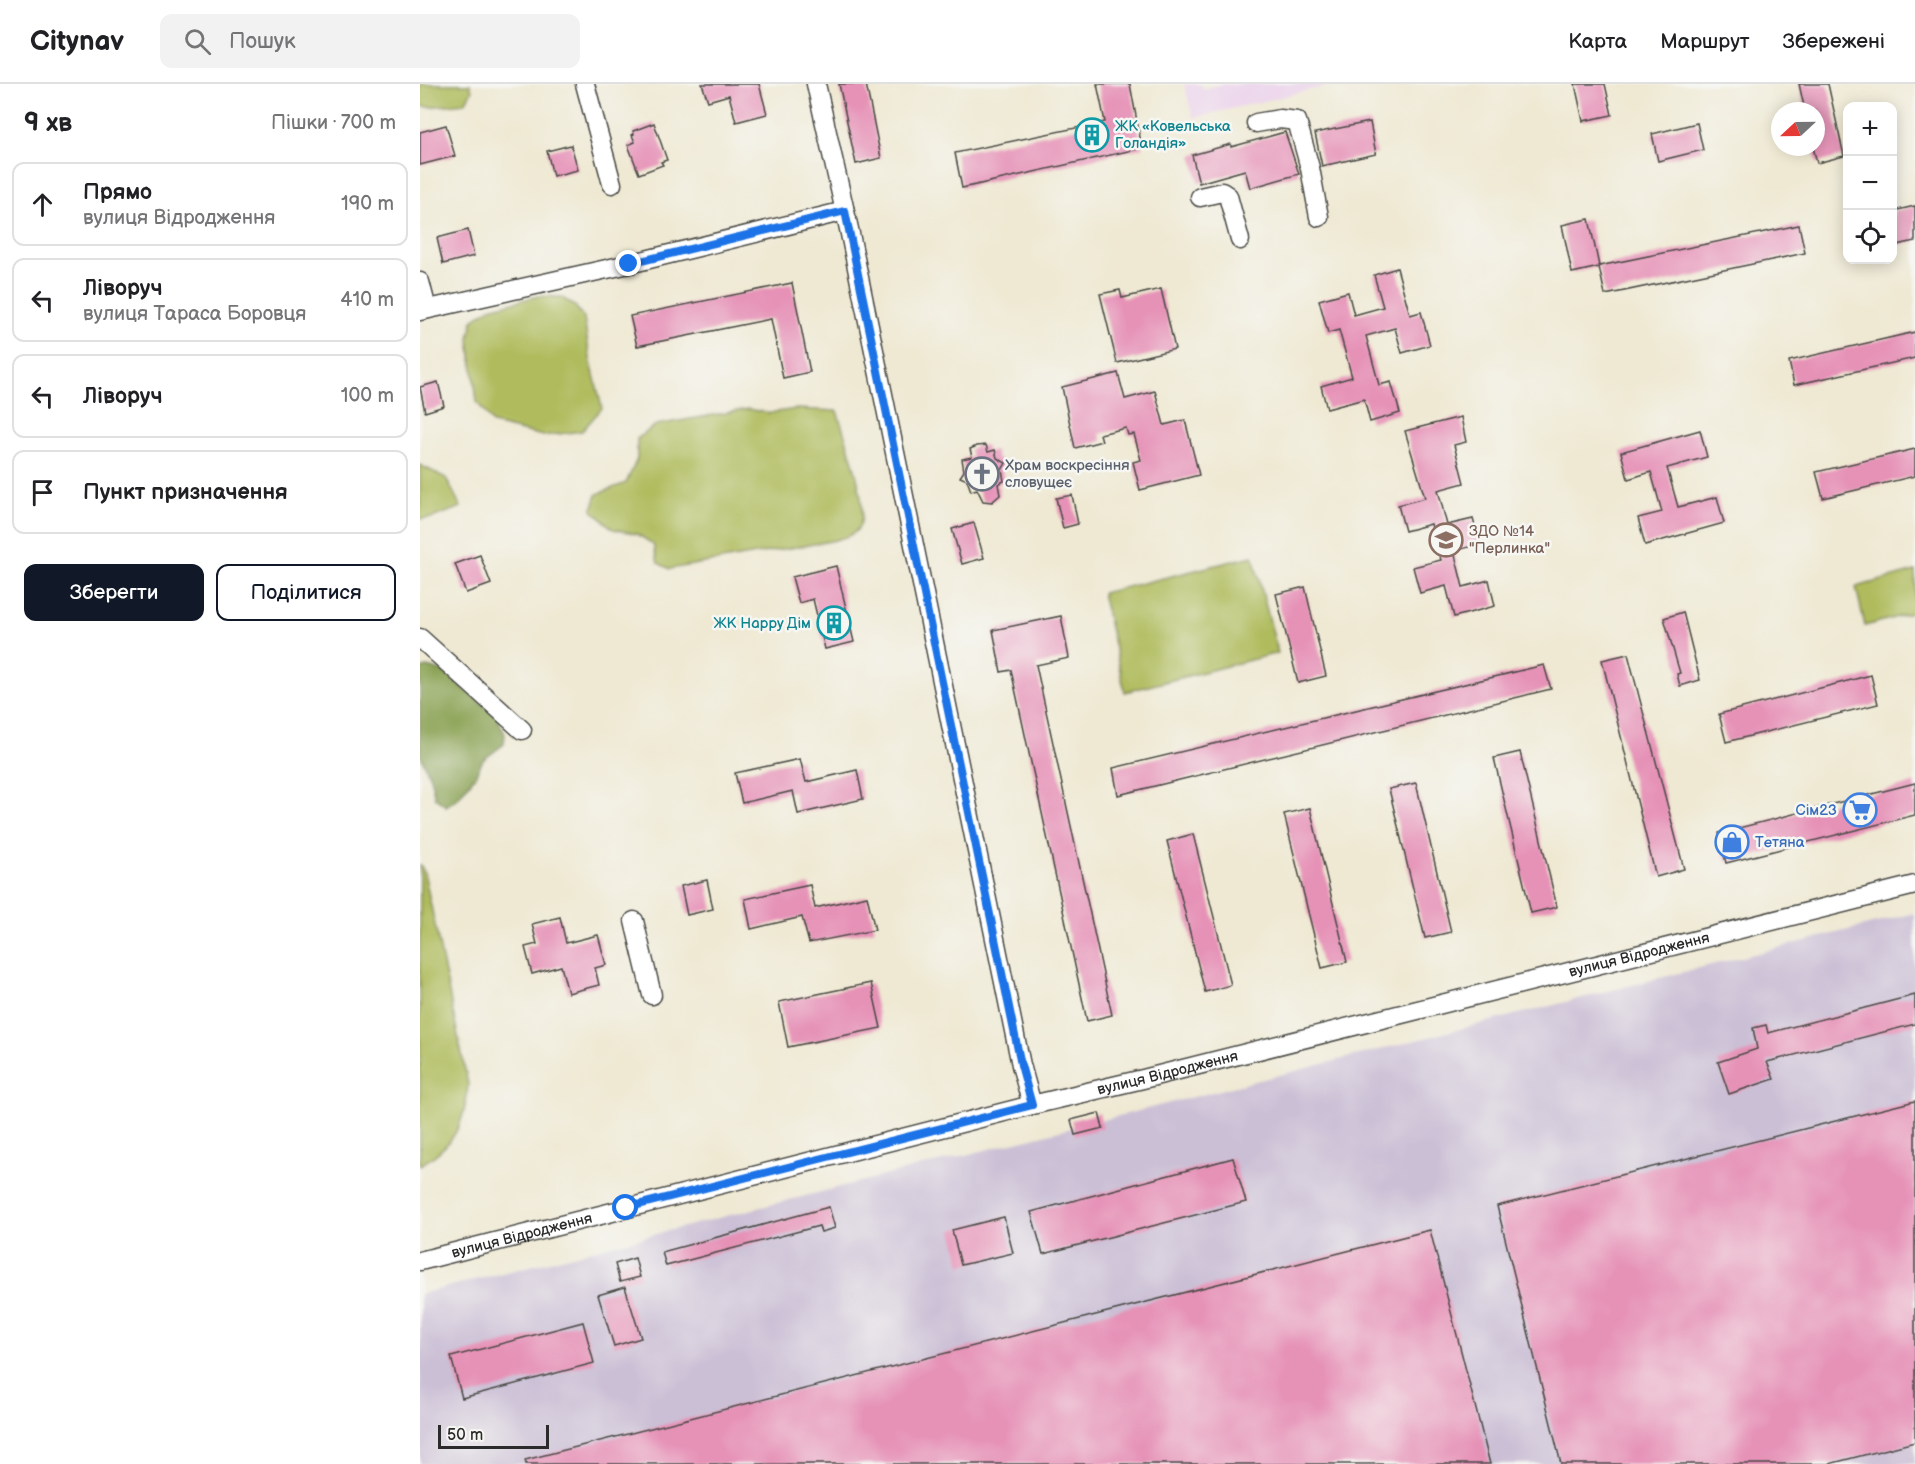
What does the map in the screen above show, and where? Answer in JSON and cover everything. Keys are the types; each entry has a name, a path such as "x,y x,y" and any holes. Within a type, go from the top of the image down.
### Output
{"street":[{"path":"585,84 612,184"},
{"path":"816,84 845,211 1017,1043 1032,1105"},
{"path":"1256,123 1280,118 1297,121 1310,168 1319,217"},
{"path":"1200,196 1222,192 1228,196 1240,240"},
{"path":"420,282 424,310 629,264 845,211"},
{"path":"420,638 522,730"},
{"name":"вулиця Відродження","path":"420,1261 1032,1105 1915,885"},
{"path":"634,921 652,995"}],"shaded area":[{"path":"1184,84 1201,84 1203,89 1222,84 1335,84 1193,118"},
{"path":"1915,913 1915,1464 420,1464 420,1294"}],"green space":[{"path":"420,84 470,84 472,91 465,103 420,106"},
{"path":"538,296 561,297 575,306 584,318 590,358 602,408 582,431 543,436 493,424 477,402 469,338 473,320 490,308"},
{"path":"748,409 769,413 797,409 837,411 855,470 862,504 862,517 854,533 831,541 670,569 658,563 653,544 637,534 613,529 592,510 597,494 626,483 637,459 637,439 656,425"},
{"path":"420,465 446,478 461,507 432,518 420,519"},
{"path":"1253,556 1278,653 1125,692 1102,593"},
{"path":"1915,571 1915,612 1865,626 1856,587"},
{"path":"427,667 442,671 496,715 505,734 504,744 483,760 475,776 458,798 446,806 435,798 430,777 420,754 420,669"},
{"path":"420,864 424,872 468,1084 464,1110 456,1132 442,1150 420,1165"}],"building":[{"path":"702,84 759,84 767,114 736,122 729,95 708,101"},
{"path":"839,84 866,84 881,158 856,164"},
{"name":"ЖК «Ковельська Голандія»","path":"1097,84 1130,84 1142,148 962,188 955,153 1105,122"},
{"path":"1575,84 1605,84 1612,115 1583,121"},
{"path":"1799,84 1828,84 1843,156 1817,163 1815,156 1825,156 1825,102 1803,102"},
{"path":"1370,122 1376,154 1322,166 1315,133"},
{"path":"654,123 667,160 661,162 663,165 639,174 628,145 635,142 633,131"},
{"path":"1697,123 1703,150 1658,161 1652,134"},
{"path":"446,125 455,156 420,165 420,132"},
{"path":"1285,132 1299,174 1250,188 1245,170 1199,183 1192,155"},
{"path":"571,145 578,170 553,176 547,151"},
{"path":"1915,206 1915,241 1897,245 1897,210"},
{"path":"1589,219 1599,266 1799,225 1805,253 1605,295 1599,267 1572,273 1562,225"},
{"path":"468,230 474,256 443,264 437,238"},
{"path":"1397,268 1410,315 1421,312 1430,345 1402,353 1395,328 1366,336 1379,385 1391,382 1400,413 1370,422 1364,399 1327,409 1321,386 1352,377 1339,330 1328,333 1319,300 1348,292 1354,315 1383,307 1374,275"},
{"path":"792,283 810,372 783,378 771,319 637,346 630,316"},
{"path":"1161,289 1175,349 1117,363 1100,294 1120,290 1122,298"},
{"path":"1915,332 1915,358 1794,385 1789,361"},
{"path":"1118,373 1125,399 1155,391 1164,425 1185,420 1199,475 1140,490 1133,462 1141,460 1134,434 1128,435 1126,428 1100,434 1102,441 1075,448 1062,387"},
{"path":"438,382 444,406 425,412 420,387"},
{"path":"1461,417 1466,442 1454,445 1464,483 1438,490 1447,525 1473,519 1480,544 1454,551 1463,587 1489,580 1495,606 1454,617 1446,586 1420,593 1413,567 1441,560 1431,524 1405,531 1398,505 1425,498 1405,431"},
{"path":"1700,430 1707,457 1667,468 1678,507 1717,497 1724,523 1645,545 1638,518 1662,512 1651,472 1628,479 1621,452"},
{"name":"Храм воскресіння словущеє","path":"986,445 988,452 995,450 997,458 1006,463 1002,470 1004,481 998,484 1000,495 992,502 983,501 977,489 971,491 967,480 960,477 964,471 962,459 972,457 970,449"},
{"path":"1915,449 1915,476 1823,498 1816,472"},
{"path":"1072,495 1078,524 1063,528 1056,498"},
{"path":"974,523 984,558 962,564 952,529"},
{"path":"480,555 491,584 466,593 455,564"},
{"name":"ЖК Happy Дім","path":"836,566 854,642 825,649 813,599 799,603 792,577"},
{"path":"1305,587 1326,676 1298,683 1276,594"},
{"path":"1683,612 1700,680 1680,686 1677,674 1680,673 1664,618"},
{"path":"1061,616 1069,658 1036,665 1112,1015 1087,1021 1011,670 1001,672 993,630"},
{"path":"1628,654 1684,869 1656,877 1602,660"},
{"path":"1544,665 1551,689 1118,795 1113,768"},
{"path":"1871,675 1878,704 1726,742 1719,714"},
{"path":"1520,752 1557,907 1531,913 1494,758"},
{"path":"800,759 806,782 857,770 863,799 798,814 793,791 742,803 735,773"},
{"path":"1416,783 1451,932 1425,938 1389,789"},
{"path":"1915,783 1915,815 1726,863 1719,833"},
{"path":"1310,808 1347,962 1322,968 1284,814"},
{"path":"1193,834 1231,985 1205,992 1167,841"},
{"path":"707,880 713,909 687,915 681,886"},
{"path":"810,885 815,908 867,896 875,930 809,943 802,917 751,929 745,899"},
{"path":"560,917 566,943 598,935 606,965 595,968 599,985 568,993 561,966 532,974 525,947 537,944 532,924"},
{"path":"871,983 881,1028 788,1047 779,1002"},
{"path":"1915,995 1915,1024 1767,1062 1774,1079 1729,1094 1718,1062 1757,1049 1753,1028 1766,1025 1768,1033"},
{"path":"1915,1101 1915,1442 1829,1464 1561,1464 1497,1206"},
{"path":"1099,1113 1103,1128 1075,1135 1071,1120"},
{"path":"1233,1158 1246,1202 1043,1254 1031,1212"},
{"path":"829,1207 835,1228 821,1232 819,1226 666,1266 662,1252"},
{"path":"1004,1217 1013,1253 961,1265 952,1230"},
{"path":"1430,1230 1490,1464 526,1464 525,1460"},
{"path":"635,1258 640,1277 620,1282 615,1264"},
{"path":"625,1287 641,1338 614,1346 598,1295"},
{"path":"583,1322 594,1363 462,1398 451,1357"}],"place":[{"name":"ЖК «Ковельська Голандія»","path":"1092,135"},
{"name":"Храм воскресіння словущеє","path":"982,474"},
{"name":"ЗДО №14 \"Перлинка\"","path":"1446,540"},
{"name":"ЖК Happy Дім","path":"834,623"},
{"name":"Сім23","path":"1860,810"},
{"name":"Тетяна","path":"1732,842"}],"route":[{"path":"626,1208 1032,1105 1021,1065 845,211 629,264"}]}
